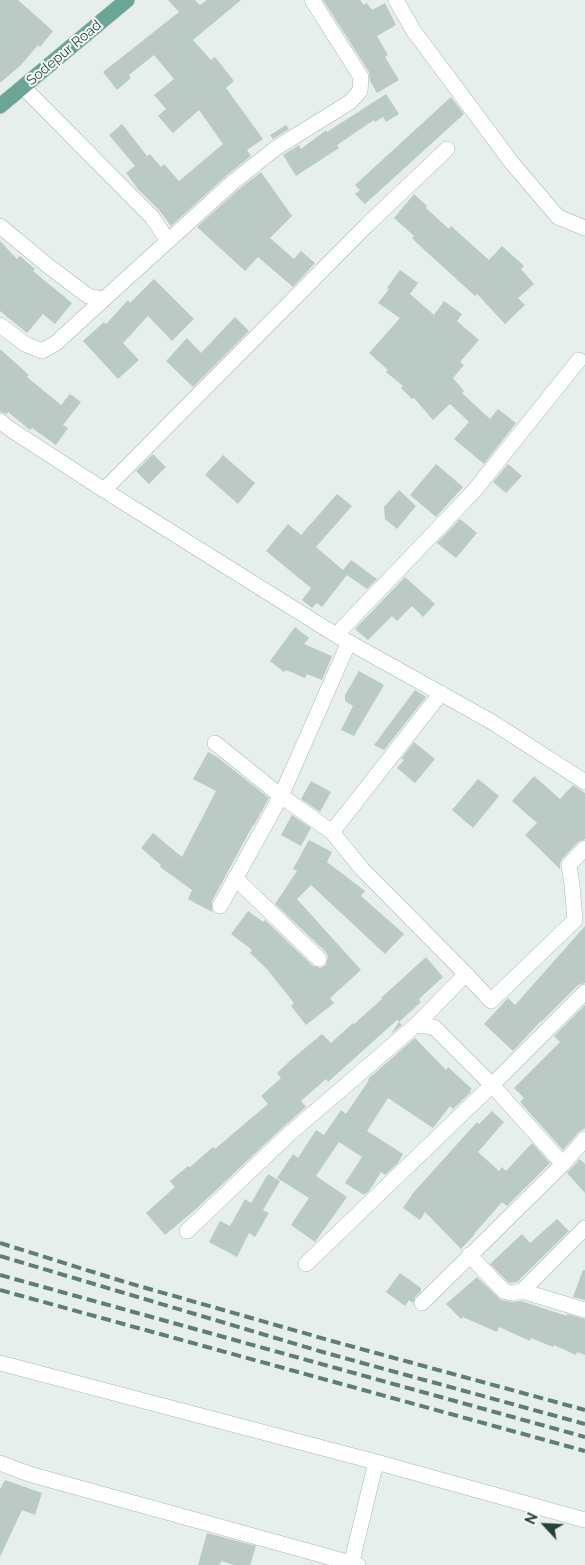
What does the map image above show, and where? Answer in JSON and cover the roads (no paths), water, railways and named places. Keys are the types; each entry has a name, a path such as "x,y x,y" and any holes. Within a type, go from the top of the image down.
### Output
{"main road":[{"name":"Sodepur Road","path":"0,106 127,0"}],"street":[{"path":"0,325 25,344 42,352 56,344 104,298 232,183 276,148 350,102 360,91 361,77 312,0"},
{"path":"396,0 413,30 512,163 558,216 585,228"},
{"path":"23,87 152,217 168,242"},
{"path":"104,490 367,225 447,149"},
{"path":"0,226 88,296 104,298"},
{"path":"220,906 281,796 342,638 474,491 580,360"},
{"path":"0,421 104,490 342,638 492,722 585,782"},
{"path":"332,832 441,693"},
{"path":"215,743 281,796 332,832 362,869 491,1001 575,920 569,864 585,848"},
{"path":"235,878 319,959"},
{"path":"187,1231 288,1135 416,1025 466,974"},
{"path":"306,1264 492,1085 585,992"},
{"path":"416,1025 434,1027 492,1085 563,1164"},
{"path":"422,1303 563,1164 585,1139"},
{"path":"522,1291 585,1228"},
{"path":"469,1255 504,1291 511,1293 522,1291 585,1310"},
{"path":"0,1363 376,1462 585,1520"},
{"path":"0,1464 29,1474 353,1564 376,1462"}],"railway":[{"path":"0,1243 125,1282 585,1410"},
{"path":"0,1256 326,1353 585,1424"},
{"path":"0,1275 585,1437"},
{"path":"0,1290 585,1451"}]}
